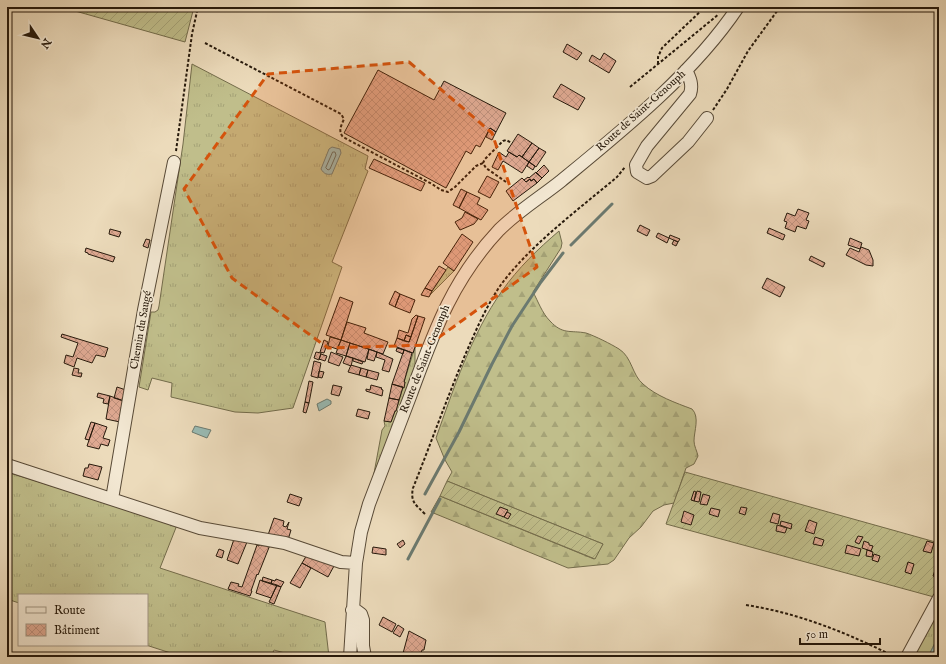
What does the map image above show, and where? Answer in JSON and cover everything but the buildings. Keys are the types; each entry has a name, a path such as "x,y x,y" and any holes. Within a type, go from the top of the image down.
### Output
{"street":[{"name":"Route de Saint-Genouph","path":"350,657 352,610 360,532 369,504 437,324 462,277 484,248 511,220 594,154 686,70 711,42 738,7"},
{"path":"686,70 691,81 692,89 690,94 655,136 637,162 636,168 638,172 647,178 652,176 688,142 707,118"},
{"name":"Chemin du Saugé","path":"112,499 144,310 174,162"},
{"path":"7,466 200,528 285,543 342,562 356,563"},
{"path":"907,657 939,598"},
{"path":"352,610 361,614 363,620 363,646 366,657"}],"path":[{"path":"174,162 192,34 198,7"},
{"path":"658,64 658,57 662,48 705,7"},
{"path":"707,118 727,89 748,51 780,7"},
{"path":"630,87 721,12"},
{"path":"205,43 341,114 344,119 340,134 343,138 432,184 444,192 448,192 455,187 476,166 484,163 485,159 503,141 506,140 512,143"},
{"path":"425,514 414,503 412,498 413,488 448,395 489,303 514,269 537,246 618,177 626,166 637,162"},
{"path":"484,163 486,168 506,182"},
{"path":"746,605 780,611 804,618 842,632 895,657"}],"highlighted area":[{"path":"409,62 492,133 537,267 428,345 328,348 232,278 184,189 268,74"}],"green space":[{"path":"61,7 194,7 185,42"},
{"path":"192,64 368,156 365,169 368,171 332,262 342,267 293,408 258,413 235,412 171,397 172,383 152,378 148,390 139,387 151,312 158,310 159,306 183,144"},
{"path":"559,231 562,243 561,248 533,292 540,307 550,321 559,328 567,331 586,333 619,349 627,357 636,376 643,384 666,399 692,409 696,416 694,445 698,456 694,464 686,468 674,503 664,505 653,511 641,527 629,538 614,560 608,564 568,568 431,512 440,496 594,559 603,544 447,481 452,472 445,460 436,438 464,362 491,307 508,283 522,267"},
{"path":"448,267 454,271 430,295 432,291"},
{"path":"415,347 415,365 413,374 372,484 382,430 385,426 384,421 391,422 396,411"},
{"path":"7,472 177,525 160,568 325,622 329,657 299,657 274,650 271,657 183,657 148,646 148,594 18,594 18,603 7,599"},
{"path":"685,472 939,543 939,587 934,597 666,524"},
{"path":"447,481 603,544 595,559 440,496"},
{"path":"939,606 939,635 928,657 911,657"}],"water":[{"path":"332,147 340,149 341,153 332,174 327,174 321,169 329,149"},
{"path":"327,399 331,401 331,404 319,411 317,404"},
{"path":"195,426 211,430 207,438 192,432"},
{"path":"939,635 939,657 928,657"}],"waterway":[{"path":"571,245 612,204"},
{"path":"425,494 459,432 512,326 541,282 563,253"},
{"path":"408,559 440,499"}]}
